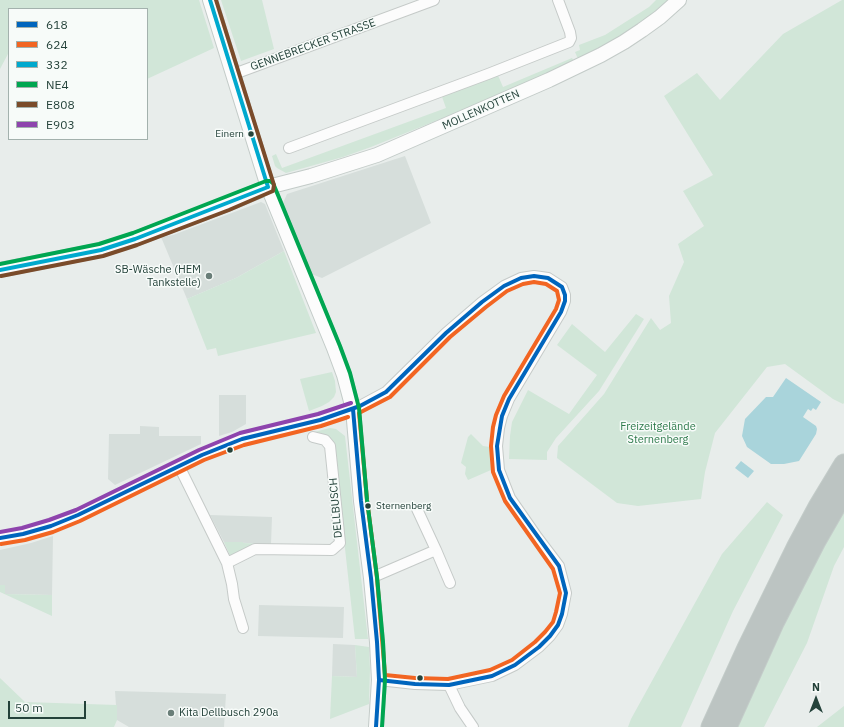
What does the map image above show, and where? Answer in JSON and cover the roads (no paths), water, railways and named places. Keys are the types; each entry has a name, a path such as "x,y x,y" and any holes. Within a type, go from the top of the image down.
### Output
{"highway":[{"path":"711,727 747,648 796,548 818,507 844,464"},
{"path":"727,727 774,623 816,540 844,492"}],"main road":[{"path":"210,0 268,187 334,348 354,409 361,501 371,578 379,680 376,727"},
{"name":"MOLLENKOTTEN","path":"268,187 311,176 377,155 550,80 624,42 660,17 679,0"},
{"path":"0,270 101,250 135,239 268,187"}],"street":[{"name":"GENNEBRECKER STRASSE","path":"234,74 434,0"},
{"path":"289,148 488,74 569,42 571,38 570,32 558,0"},
{"path":"0,538 23,534 50,526 78,515 179,466 242,439 320,420 354,409 386,392 446,333 482,302 504,286 521,278 534,276 548,278 562,287 565,295 565,301 561,312 509,399 502,416 497,446 500,470 510,498 536,537 559,566 566,593 562,614 558,625 539,647 515,665 492,676 449,685 415,684 379,680"},
{"name":"DELLBUSCH","path":"227,563 255,549 332,550 340,543 330,446 324,440 313,437"},
{"path":"179,466 227,563 234,599 243,628"},
{"path":"417,509 450,583"},
{"path":"371,578 436,550"},
{"path":"449,685 460,708 473,727"}],"water":[{"path":"786,378 821,402 816,410 813,408 811,411 808,409 803,417 816,426 817,429 816,434 799,461 784,464 771,464 747,447 742,436 745,419 766,397 773,397"},
{"path":"741,461 754,471 748,478 735,468"}],"place":[{"name":"Einern","path":"251,134"},
{"name":"SB-Wäsche (HEM Tankstelle)","path":"209,276"},
{"name":"Sternenberg","path":"368,506"},
{"name":"Kita Dellbusch 290a","path":"171,713"}],"park label":[{"name":"Freizeitgelände Sternenberg","path":"658,433"}]}
